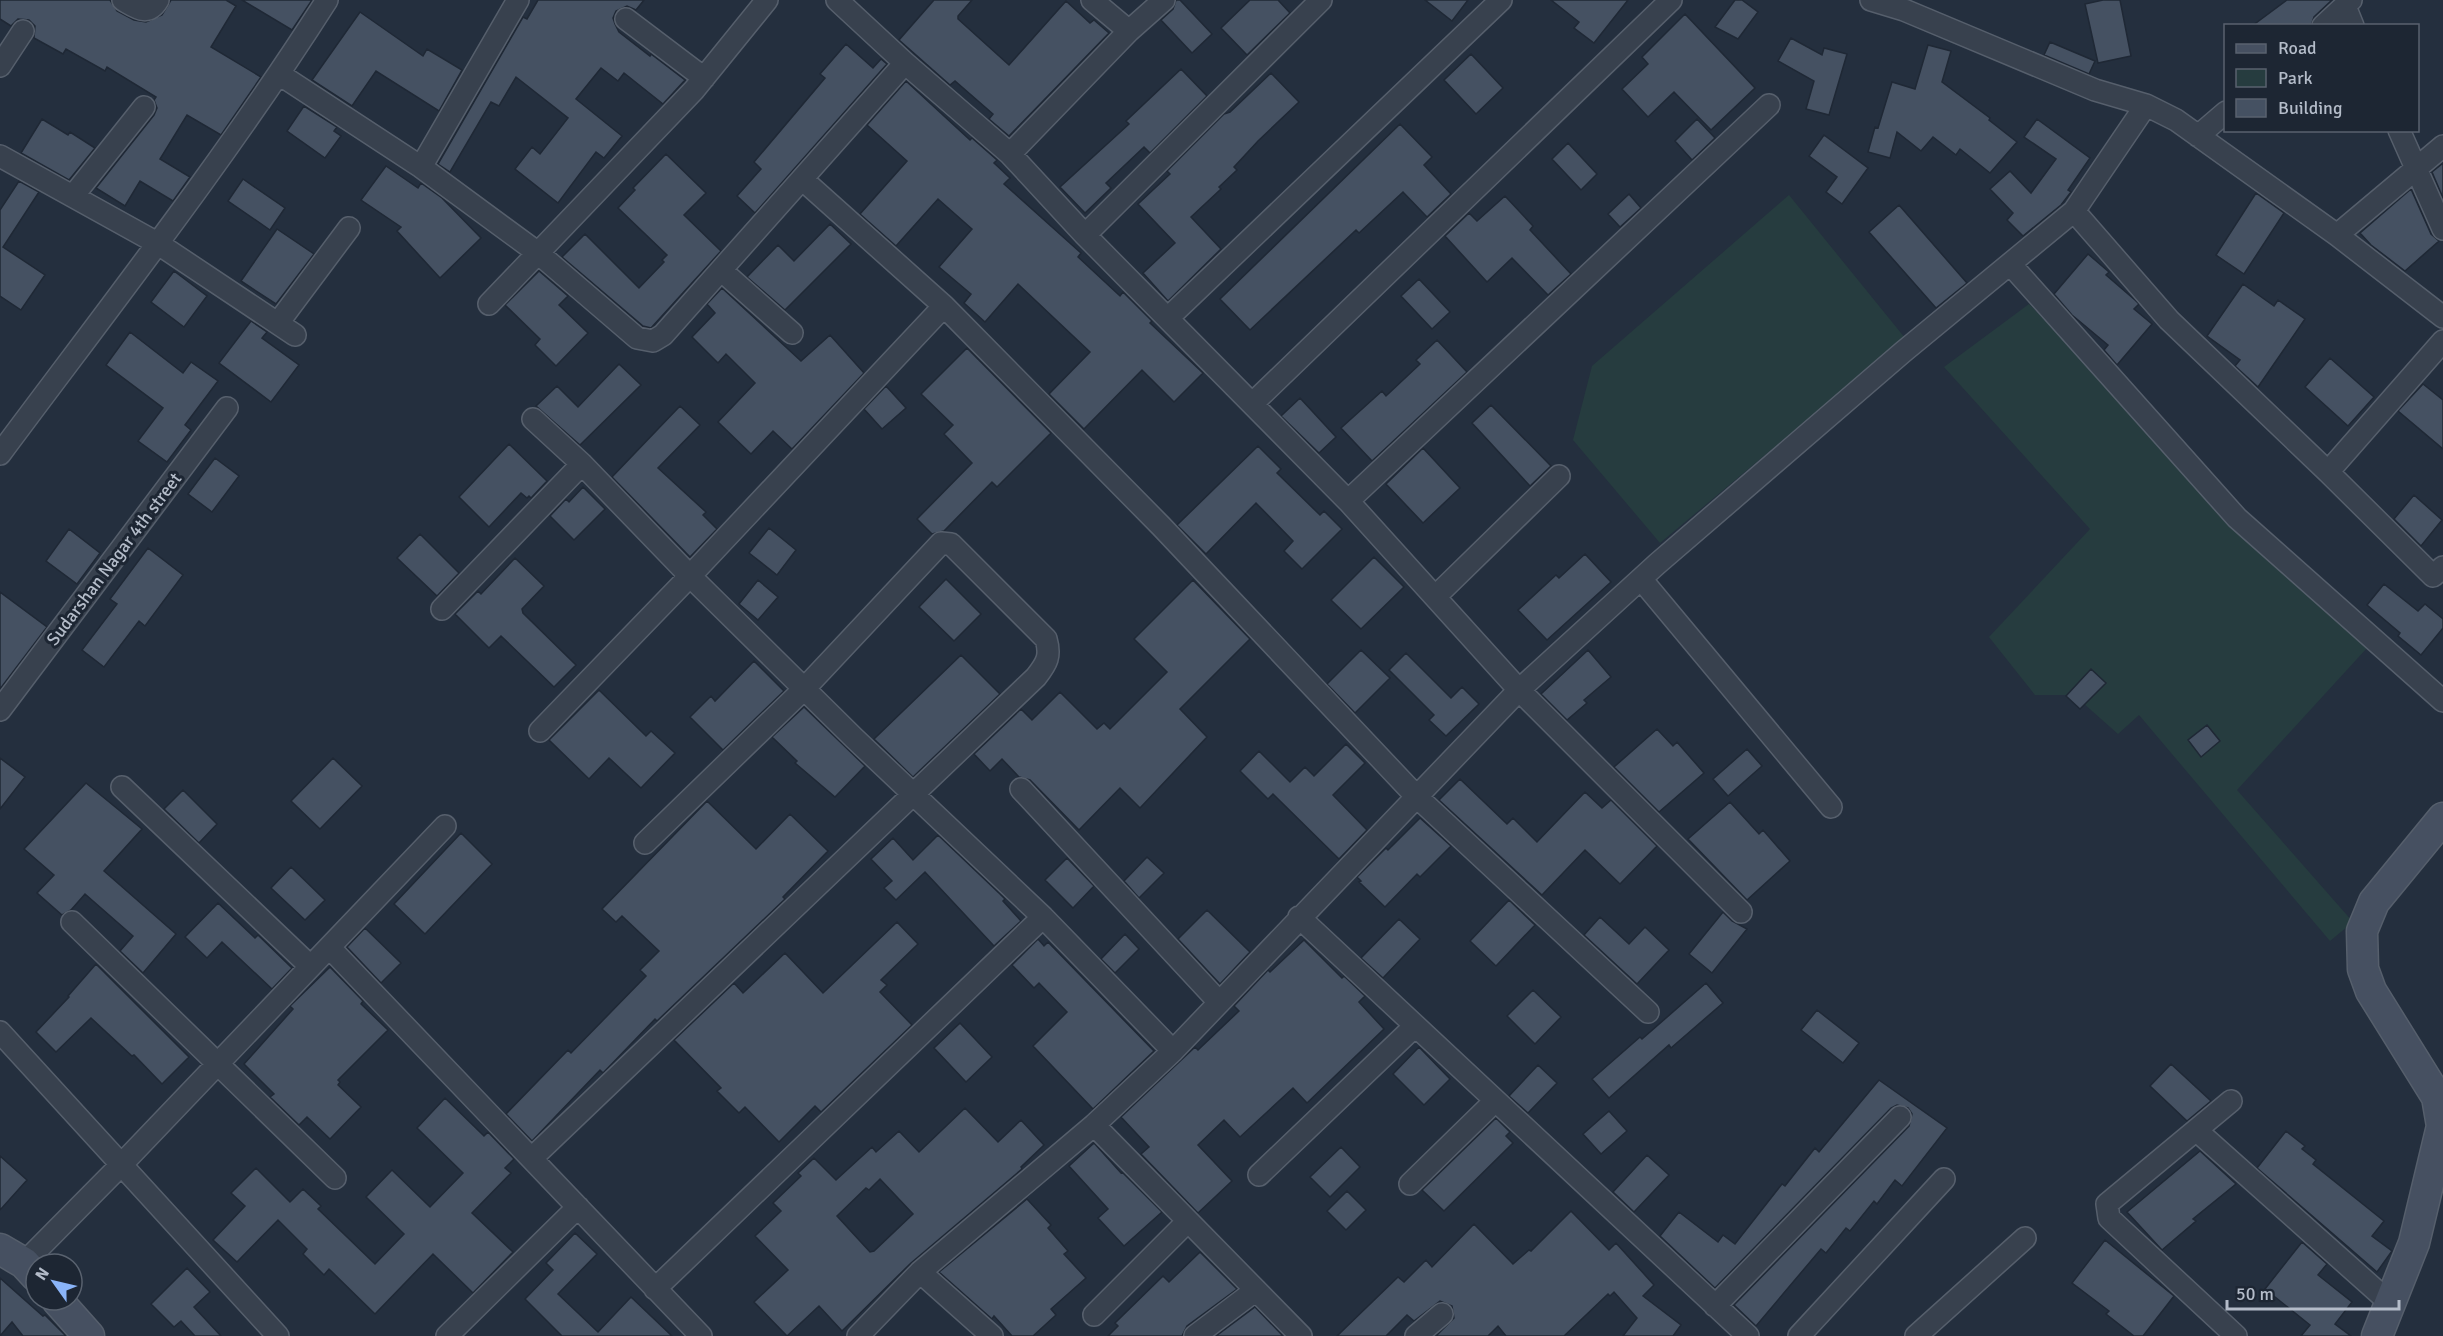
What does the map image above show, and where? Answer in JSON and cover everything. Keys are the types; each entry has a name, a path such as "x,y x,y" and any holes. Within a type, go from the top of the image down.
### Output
{"street":[{"path":"123,0 139,10 150,10 158,0"},
{"path":"0,454 158,243 279,74 327,0"},
{"path":"421,167 518,0"},
{"path":"489,304 704,78 767,0"},
{"path":"837,0 905,63 1010,154 1085,235 1348,501 1519,690 1741,912"},
{"path":"1092,0 1129,31"},
{"path":"1010,154 1129,31 1164,0"},
{"path":"1085,235 1321,0"},
{"path":"1168,318 1501,0"},
{"path":"1253,403 1671,0"},
{"path":"1871,0 1904,10 2095,90 2146,105 2176,120 2337,235 2443,317"},
{"path":"2325,24 2348,3 2353,24"},
{"path":"626,19 704,78"},
{"path":"0,66 23,32"},
{"path":"279,74 421,167 538,254 637,338 653,341 663,335 722,271 905,63"},
{"path":"1348,501 1769,105"},
{"path":"858,1336 920,1272 1094,1125 1173,1051 1519,690 1641,579 1903,352 2011,266 2074,211 2146,105"},
{"path":"73,196 144,107"},
{"path":"2199,136 2224,114"},
{"path":"2400,132 2443,229"},
{"path":"2337,235 2443,146"},
{"path":"0,156 158,243 287,329 349,228"},
{"path":"802,179 944,306 1161,525 1416,796 1648,1012"},
{"path":"2074,211 2169,320 2440,576"},
{"path":"2011,266 2237,519 2443,701"},
{"path":"722,271 792,333"},
{"path":"540,731 690,576 944,306"},
{"path":"2328,472 2443,341"},
{"name":"Sudarshan Nagar 4th street","path":"0,710 227,408"},
{"path":"533,419 582,464 804,689 1043,917 1173,1051"},
{"path":"442,609 582,464"},
{"path":"1435,597 1559,476"},
{"path":"532,1158 1036,677 1047,664 1049,651 1046,639 951,544 940,543 804,689 645,843"},
{"path":"1641,579 1831,807"},
{"path":"122,787 310,966"},
{"path":"1021,789 1219,1002"},
{"path":"2377,1336 2414,1243 2442,1126 2437,1097 2371,991 2363,969 2362,931 2374,902 2443,818"},
{"path":"14,1263 121,1165 445,826"},
{"path":"655,1289 1043,917"},
{"path":"1299,917 1748,1336"},
{"path":"72,922 335,1178"},
{"path":"330,948 701,1336"},
{"path":"1259,1175 1415,1026"},
{"path":"0,1032 278,1336"},
{"path":"1410,1184 1495,1101"},
{"path":"2231,1101 2107,1204 2109,1218 2236,1336"},
{"path":"1715,1306 1900,1117"},
{"path":"1094,1125 1301,1336"},
{"path":"2196,1130 2390,1303"},
{"path":"1799,1336 1944,1179"},
{"path":"447,1336 578,1207"},
{"path":"1094,1315 1188,1221"},
{"path":"1917,1336 2025,1238"},
{"path":"920,1272 992,1336"},
{"path":"1195,1336 1256,1290"},
{"path":"68,1312 89,1336"},
{"path":"1416,1336 1442,1314"}],"green space":[{"path":"1789,195 1905,338 1660,543 1573,440 1592,366"},
{"path":"2029,304 2367,648 2237,790 2353,922 2330,941 2139,715 2118,734 2074,695 2035,695 1989,637 2090,529 1944,367"}],"building":[{"path":"0,0 110,0 117,11 134,20 146,22 162,15 171,0 226,0 236,6 211,47 261,77 221,135 187,115 160,159 190,177 173,201 140,181 125,206 96,188 154,115 157,108 154,100 156,97 107,67 105,71 66,49 63,54 34,38 35,26 29,20 18,19 11,26 0,19"},
{"path":"242,0 312,0 292,30"},
{"path":"538,0 644,0 636,10 627,6 616,11 613,18 619,32 685,80 663,104 624,73 618,81 601,68 576,99 622,136 604,158 596,152 558,203 515,169 532,147 540,154 568,118 516,77 499,106 491,102 450,172 438,164 523,17 527,19"},
{"path":"934,0 972,0 958,19 1009,65 1066,1 1090,23 1094,20 1109,33 1009,136 989,119 993,114 955,81 950,85 899,40"},
{"path":"1176,0 1180,0 1212,34 1192,53 1161,20 1173,9"},
{"path":"1250,0 1278,0 1290,13 1247,55 1221,28"},
{"path":"1425,0 1468,0 1452,21"},
{"path":"1551,0 1628,0 1594,43 1574,28 1579,22"},
{"path":"1735,0 1742,0 1758,12 1738,39 1715,27"},
{"path":"2103,0 2120,0 2131,56 2098,63 2085,4"},
{"path":"2287,0 2332,0 2314,17 2312,24 2255,24"},
{"path":"360,12 423,56 427,49 462,70 439,111 376,71 352,106 312,80"},
{"path":"1685,14 1755,88 1711,130 1674,92 1648,117 1622,89 1648,64 1642,57"},
{"path":"1791,38 1822,55 1824,48 1847,54 1829,115 1806,109 1814,81 1778,61"},
{"path":"2050,42 2095,61 2089,74 2044,55"},
{"path":"846,44 873,68 881,59 887,64 755,213 737,196 761,169 754,162 825,78 820,74"},
{"path":"1928,45 1951,51 1942,82 1990,118 1989,120 2017,142 1990,173 1960,149 1956,155 1933,137 1921,151 1897,132 1890,158 1868,152 1892,82 1915,89"},
{"path":"1471,54 1503,88 1476,114 1444,80"},
{"path":"1181,69 1207,96 1150,153 1144,147 1106,183 1111,188 1085,213 1060,187 1129,124 1126,121"},
{"path":"1271,73 1299,102 1258,141 1234,167 1237,170 1219,187 1221,189 1191,217 1221,249 1168,301 1143,273 1175,243 1138,204 1170,174 1167,171 1224,114 1230,112"},
{"path":"906,81 970,140 972,138 997,160 994,163 1010,178 1004,184 1081,253 1078,257 1120,296 1123,292 1152,321 1150,323 1203,373 1174,402 1142,370 1084,429 1049,394 1090,352 1018,284 985,322 964,303 971,294 939,267 972,229 938,199 896,246 860,214 907,161 867,125"},
{"path":"304,106 337,127 334,131 341,136 325,158 287,131"},
{"path":"42,119 68,135 70,132 95,148 69,180 21,153"},
{"path":"1697,119 1715,138 1692,160 1675,141"},
{"path":"2037,119 2090,158 2068,190 2071,192 2061,205 2023,236 2007,220 2013,213 1990,189 2010,171 2031,193 2056,159 2024,137"},
{"path":"1400,124 1432,157 1424,165 1451,194 1427,217 1403,192 1359,233 1356,230 1250,330 1220,299"},
{"path":"1824,135 1868,168 1842,204 1826,192 1837,177 1809,156"},
{"path":"1568,143 1597,174 1581,190 1552,159"},
{"path":"666,154 706,193 684,215 721,251 651,328 643,326 562,257 585,234 639,288 664,262 662,260 667,255 618,208 635,190 633,188"},
{"path":"2443,163 2443,198 2432,172"},
{"path":"386,166 418,188 421,183 442,198 481,238 440,278 397,231 401,227 361,200"},
{"path":"243,179 285,208 270,230 228,201"},
{"path":"19,181 39,192 3,247 45,275 21,310 0,296 0,210"},
{"path":"2411,189 2431,234 2439,241 2405,271 2371,245 2360,233"},
{"path":"2256,193 2284,213 2244,274 2216,255"},
{"path":"1629,194 1641,208 1620,227 1608,214"},
{"path":"1505,196 1533,226 1530,230 1571,274 1548,295 1512,258 1487,282 1445,236 1469,213 1477,221"},
{"path":"1899,205 1967,283 1936,308 1869,232"},
{"path":"830,224 851,244 785,310 747,277 778,245 794,261"},
{"path":"277,229 314,254 276,304 241,281"},
{"path":"2088,254 2109,272 2106,275 2139,304 2134,309 2152,324 2117,365 2104,350 2108,345 2072,315 2054,294"},
{"path":"174,271 207,296 184,327 151,302"},
{"path":"539,271 568,296 559,305 588,333 556,366 535,345 540,339 505,305"},
{"path":"1419,279 1450,312 1432,329 1401,296"},
{"path":"2243,284 2274,306 2278,300 2305,319 2258,387 2235,366 2240,360 2207,336"},
{"path":"722,288 801,361 830,335 864,373 792,449 773,431 751,454 718,422 755,383 726,354 718,363 692,337 715,313 707,304"},
{"path":"251,321 267,332 262,338 299,365 271,402 219,363"},
{"path":"130,332 183,373 191,362 218,381 185,425 191,430 167,462 138,441 163,408 106,365"},
{"path":"1437,340 1467,372 1372,461 1341,428 1382,391 1386,396 1420,364 1416,360"},
{"path":"967,348 1051,433 997,487 992,482 944,531 932,534 917,519 972,463 944,434 953,425 921,394"},
{"path":"2330,358 2374,397 2348,426 2305,387"},
{"path":"619,364 641,385 580,445 536,406 557,386 578,407"},
{"path":"2423,384 2443,400 2443,449 2398,411"},
{"path":"886,386 906,408 882,429 864,409"},
{"path":"1300,398 1336,437 1319,453 1281,416"},
{"path":"1491,405 1551,466 1530,486 1472,423"},
{"path":"680,406 700,425 658,468 706,512 703,515 717,529 690,557 612,477"},
{"path":"509,444 547,481 531,498 521,493 489,527 459,497"},
{"path":"1258,446 1281,469 1277,473 1320,515 1324,511 1342,529 1302,569 1284,551 1293,541 1256,503 1206,554 1177,525"},
{"path":"1423,448 1460,488 1423,523 1386,484"},
{"path":"215,458 239,476 212,512 188,494"},
{"path":"583,487 605,509 574,540 550,516 566,499 569,502"},
{"path":"2414,495 2442,520 2421,546 2394,519"},
{"path":"769,528 796,550 777,575 749,553"},
{"path":"69,529 100,553 77,584 46,561"},
{"path":"420,534 459,573 437,596 397,558"},
{"path":"148,548 183,575 145,626 139,621 104,667 82,650 117,604 110,599"},
{"path":"1585,554 1611,582 1547,640 1518,610 1556,575 1559,578"},
{"path":"1374,557 1404,587 1361,629 1331,600"},
{"path":"515,558 544,586 522,609 523,613 576,665 554,687 501,636 489,648 455,614 478,591 481,594"},
{"path":"946,579 981,614 954,641 919,607"},
{"path":"758,580 778,597 758,620 739,604"},
{"path":"1193,580 1250,639 1180,709 1207,737 1140,808 1120,788 1079,830 1030,780 1019,777 1002,759 990,771 974,754 1021,709 1032,720 1060,692 1097,729 1104,723 1110,729 1167,672 1134,639"},
{"path":"2384,584 2418,611 2425,604 2443,619 2443,628 2421,655 2398,636 2400,633 2367,605"},
{"path":"0,592 47,627 0,689"},
{"path":"1361,650 1390,678 1355,713 1327,684"},
{"path":"1588,650 1611,677 1584,700 1587,703 1567,720 1541,694"},
{"path":"1406,653 1451,698 1462,687 1479,704 1446,736 1429,720 1434,715 1389,670"},
{"path":"961,655 1000,694 913,777 874,739"},
{"path":"754,661 784,691 723,750 690,717 711,696 715,701"},
{"path":"2091,669 2106,683 2080,709 2066,696"},
{"path":"599,690 646,736 651,731 675,753 641,788 609,758 589,779 549,740"},
{"path":"804,707 865,766 835,797 795,763 797,761 772,737"},
{"path":"2207,725 2220,741 2201,757 2188,740"},
{"path":"1657,729 1673,746 1677,742 1704,773 1659,812 1614,767"},
{"path":"1346,744 1365,763 1333,795 1367,830 1339,859 1273,794 1268,799 1240,771 1259,751 1290,782 1305,767 1314,776"},
{"path":"1747,749 1762,766 1728,796 1713,779"},
{"path":"0,758 25,777 0,809"},
{"path":"333,758 362,786 320,829 291,801"},
{"path":"1460,779 1507,824 1513,818 1537,842 1585,792 1602,808 1611,800 1657,846 1620,884 1585,850 1542,895 1439,800"},
{"path":"86,783 142,829 104,871 176,934 143,973 120,951 133,936 85,894 71,910 62,915 37,893 54,875 24,849"},
{"path":"183,790 217,824 199,843 164,809"},
{"path":"707,801 756,849 790,814 828,851 783,897 785,899 657,1021 655,1019 603,1073 600,1070 532,1141 506,1114 568,1050 571,1053 646,976 640,970 659,951 622,916 616,922 602,909"},
{"path":"1730,802 1759,834 1763,830 1790,861 1747,900 1688,839"},
{"path":"1420,818 1451,846 1420,877 1417,874 1385,907 1359,882 1361,881 1357,877"},
{"path":"461,833 492,864 425,934 394,904"},
{"path":"938,835 1005,899 1003,901 1021,921 994,946 925,872 896,900 884,888 892,881 871,859 893,838 913,860"},
{"path":"1147,857 1164,873 1139,898 1124,881"},
{"path":"1067,858 1094,886 1073,908 1045,880"},
{"path":"291,867 325,900 305,920 271,888"},
{"path":"1509,900 1535,925 1496,966 1470,941"},
{"path":"218,903 255,938 258,935 292,968 272,989 222,942 207,958 185,937"},
{"path":"1207,910 1250,952 1220,984 1178,939"},
{"path":"1723,912 1732,921 1747,929 1712,973 1689,954"},
{"path":"1600,917 1629,944 1645,927 1669,950 1637,984 1584,935"},
{"path":"1399,919 1420,939 1383,978 1361,958"},
{"path":"897,922 918,944 881,980 887,985 880,992 912,1025 821,1112 815,1106 779,1142 745,1107 739,1113 717,1091 721,1088 674,1040 734,983 743,993 785,953 823,993"},
{"path":"365,928 401,963 381,983 347,947"},
{"path":"1125,934 1139,949 1115,973 1101,959"},
{"path":"1038,939 1044,946 1048,942 1154,1051 1093,1109 1033,1046 1067,1012 1039,983 1034,988 1012,965"},
{"path":"1304,940 1342,978 1344,976 1365,996 1359,1002 1384,1029 1307,1103 1293,1088 1240,1137 1224,1120 1198,1145 1232,1181 1198,1213 1141,1154 1149,1147 1121,1117 1195,1047 1198,1050 1239,1011 1234,1006 1268,970 1270,972"},
{"path":"96,964 189,1057 162,1084 134,1055 132,1056 91,1018 56,1052 36,1032"},
{"path":"330,967 363,1001 361,1004 388,1030 338,1080 340,1082 338,1085 361,1107 330,1139 307,1117 299,1125 270,1097 274,1094 244,1064 293,1009 290,1006"},
{"path":"1706,983 1723,1003 1671,1048 1669,1045 1609,1098 1592,1079"},
{"path":"1533,990 1561,1017 1535,1044 1507,1016"},
{"path":"1817,1010 1859,1043 1843,1063 1801,1030"},
{"path":"960,1023 992,1057 966,1082 934,1048"},
{"path":"1419,1047 1450,1079 1424,1105 1393,1074"},
{"path":"2171,1064 2211,1101 2187,1121 2150,1086"},
{"path":"1538,1065 1557,1083 1528,1113 1509,1096"},
{"path":"1879,1080 1947,1128 1902,1186 1895,1180 1877,1204 1874,1201 1850,1231 1846,1228 1826,1253 1821,1249 1756,1326 1734,1305 1909,1126 1912,1114 1908,1108 1897,1105 1891,1108 1715,1288 1660,1236 1679,1212 1718,1242 1723,1235 1735,1244 1782,1184 1785,1186 1815,1148 1819,1152"},
{"path":"445,1098 484,1136 488,1132 514,1159 505,1168 511,1173 472,1213 513,1252 473,1293 433,1254 375,1314 329,1269 324,1275 303,1254 307,1249 278,1220 237,1262 213,1240 245,1206 231,1193 256,1168 290,1202 303,1189 321,1206 318,1209 375,1264 404,1234 366,1197 392,1170 430,1207 463,1173 417,1128"},
{"path":"965,1108 998,1142 1021,1120 1044,1145 1021,1167 1022,1169 911,1263 842,1331 819,1306 787,1336 754,1302 788,1270 755,1236 781,1211 773,1203 801,1176 798,1173 814,1158 836,1180 872,1147 876,1152 899,1131 919,1152","holes":["880,1179 913,1214 874,1251 870,1252 837,1216 866,1188 869,1190"]},
{"path":"1609,1111 1627,1131 1601,1154 1583,1134"},
{"path":"1496,1118 1510,1132 1506,1136 1513,1143 1444,1211 1422,1190"},
{"path":"2286,1131 2305,1146 2302,1149 2316,1160 2313,1164 2384,1221 2372,1236 2392,1251 2377,1272 2257,1168"},
{"path":"1094,1143 1121,1173 1162,1212 1124,1246 1098,1218 1108,1209 1069,1166"},
{"path":"1341,1147 1360,1167 1330,1197 1310,1177"},
{"path":"2200,1151 2236,1184 2193,1219 2196,1221 2162,1250 2127,1212"},
{"path":"1647,1155 1669,1175 1634,1212 1613,1192"},
{"path":"0,1156 27,1180 0,1210"},
{"path":"1347,1191 1366,1210 1346,1230 1327,1211"},
{"path":"1027,1199 1051,1225 1048,1228 1068,1251 1064,1254 1086,1278 1051,1309 1056,1315 1033,1336 1012,1336 994,1316 992,1319 939,1272"},
{"path":"1571,1211 1609,1250 1616,1243 1654,1285 1643,1296 1681,1325 1673,1336 1623,1336 1637,1318 1614,1292 1610,1296 1608,1294 1564,1336 1506,1336 1498,1326 1488,1336 1436,1336 1454,1318 1452,1306 1440,1301 1414,1321 1407,1315 1386,1336 1337,1336 1398,1277 1404,1282 1426,1260 1432,1267 1474,1224 1513,1264 1529,1250 1531,1251"},
{"path":"575,1233 597,1254 558,1294 598,1332 631,1297 672,1336 562,1336 525,1299 553,1270 546,1263"},
{"path":"2105,1240 2174,1296 2143,1336 2134,1336 2106,1314 2109,1311 2072,1283"},
{"path":"2302,1242 2327,1264 2318,1275 2352,1302 2335,1324 2351,1336 2301,1336 2310,1325 2265,1289"},
{"path":"1200,1252 1237,1289 1187,1326 1182,1336 1108,1336 1118,1326 1115,1323 1163,1276 1169,1282"},
{"path":"187,1268 210,1292 194,1307 221,1336 195,1336 181,1321 174,1327 151,1304"},
{"path":"0,1278 24,1299 24,1312 38,1312 45,1315 66,1336 23,1336 12,1322 0,1336"},
{"path":"1255,1307 1283,1336 1216,1336"}]}
